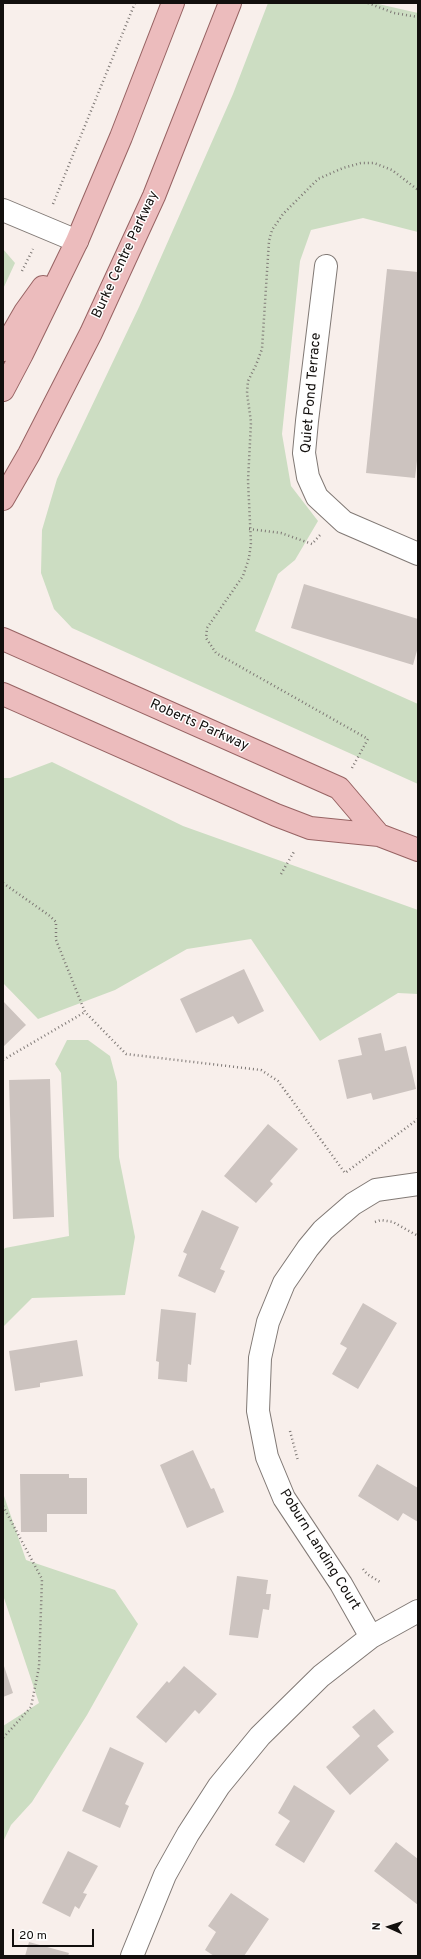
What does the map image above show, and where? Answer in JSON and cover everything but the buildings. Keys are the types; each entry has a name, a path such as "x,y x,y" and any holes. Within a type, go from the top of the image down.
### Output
{"main road":[{"path":"3,390 77,241 121,137 173,3"},
{"name":"Burke Centre Parkway","path":"3,499 29,454 91,333 154,196 230,3"},
{"path":"3,350 25,312 77,241"},
{"name":"Roberts Parkway","path":"3,639 339,788 379,836"},
{"path":"3,694 276,816 310,828 379,836 418,850"}],"street":[{"path":"3,210 77,241"},
{"name":"Quiet Pond Terrace","path":"326,266 304,453 308,477 317,497 344,522 418,554"},
{"name":"Poburn Landing Court","path":"370,1637 341,1584 284,1498 267,1457 258,1411 260,1358 268,1322 284,1283 308,1248 323,1230 353,1204 376,1190 418,1184"},
{"path":"132,1956 150,1910 169,1868 200,1814 220,1786 260,1736 321,1676 370,1637 418,1611"}],"path":[{"path":"20,275 43,226 135,3"},
{"path":"368,3 394,13 418,17"},
{"path":"250,529 281,532 312,544"},
{"path":"352,768 368,739"},
{"path":"281,874 299,844"},
{"path":"3,883 50,916 56,922 56,940 85,1012 126,1054 261,1070 278,1081 345,1173 418,1119"},
{"path":"3,1060 85,1012"},
{"path":"370,1224 381,1220 393,1222 418,1236"},
{"path":"289,1427 300,1468"},
{"path":"3,1506 42,1579 39,1667 31,1707 3,1738"},
{"path":"360,1564 367,1574 380,1582"}],"green space":[{"path":"268,3 374,3 418,13 418,232 363,218 311,230 300,261 282,434 291,486 318,521 295,560 278,574 255,631 418,704 418,784 72,628 54,609 41,573 42,530 57,479 139,307 233,94"},
{"path":"3,249 15,263 3,289"},
{"path":"52,762 183,826 418,910 418,994 398,993 320,1041 251,939 187,949 115,990 38,1019 3,983 3,778 10,778"},
{"path":"67,1040 88,1040 110,1056 117,1082 119,1157 135,1237 125,1295 32,1298 3,1327 3,1251 5,1248 69,1236 61,1073 55,1064"},
{"path":"3,1493 26,1560 115,1590 138,1624 87,1715 32,1802 11,1825 3,1842 3,1726 39,1703 3,1595"}]}
